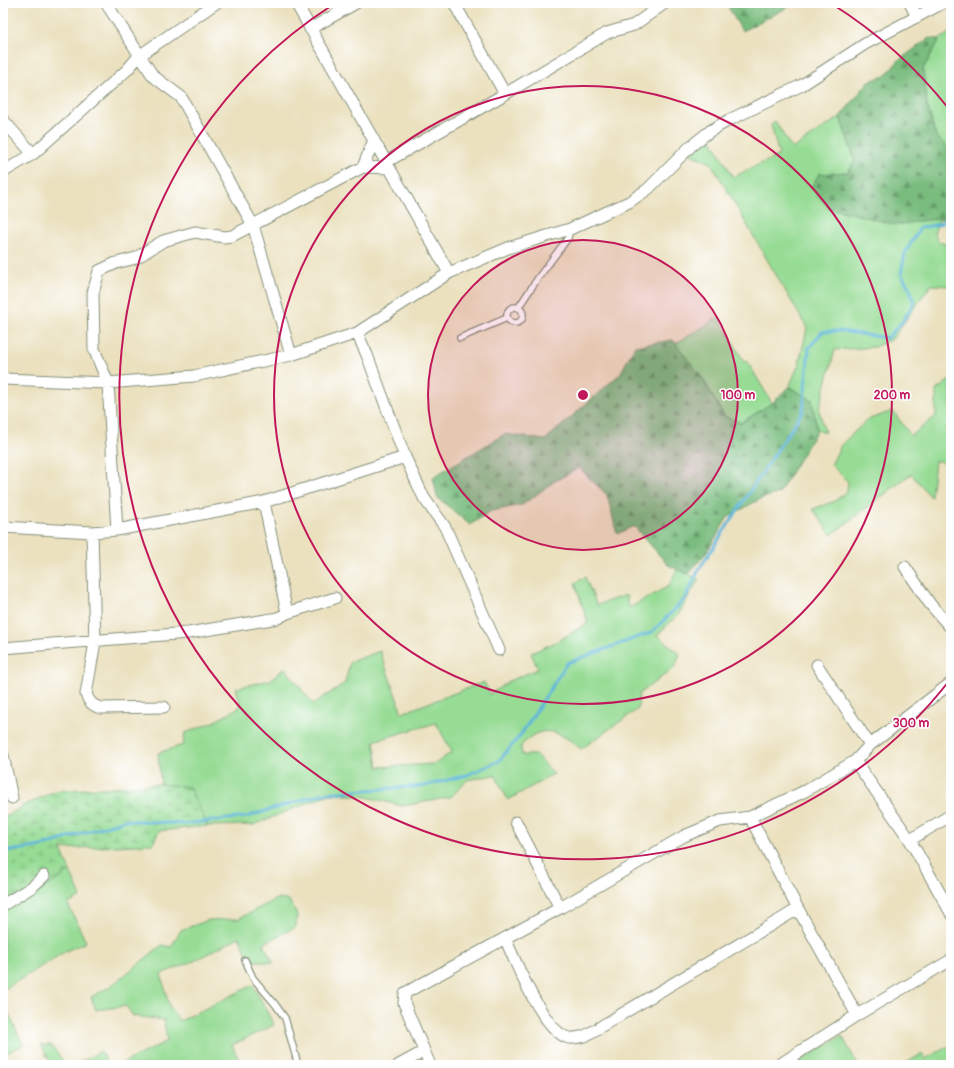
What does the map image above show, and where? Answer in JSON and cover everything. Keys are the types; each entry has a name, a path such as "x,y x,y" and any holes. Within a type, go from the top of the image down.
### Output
{"street":[{"path":"106,3 153,76 181,97 253,225 291,355"},
{"path":"3,172 33,154 127,70 139,56 216,3"},
{"path":"296,3 449,273"},
{"path":"310,29 356,3"},
{"path":"454,3 505,94"},
{"path":"117,530 108,383 94,349 93,293 99,271 116,263 136,258 163,241 195,232 224,237 232,236 363,167 387,165 607,33 634,25 665,3"},
{"path":"910,3 917,17"},
{"path":"3,379 108,383 194,376 291,355 358,333 449,273 508,248 570,229 629,202 648,189 691,146 729,120 802,85 865,44 943,3"},
{"path":"3,120 33,154"},
{"path":"363,167 374,140"},
{"path":"358,333 405,457 424,498 445,527 499,650"},
{"path":"3,527 92,532 117,530 264,502 405,457"},
{"path":"264,502 287,613"},
{"path":"92,532 95,642 86,694 88,700 93,705 100,708 164,707"},
{"path":"906,567 930,604 951,628"},
{"path":"3,648 95,642 188,633 278,618 287,613 335,598"},
{"path":"817,665 870,745"},
{"path":"430,1065 423,1052 404,1003 405,993 560,908 684,836 720,821 750,817 806,791 855,761 870,745 951,683"},
{"path":"3,755 12,798"},
{"path":"855,761 910,840 951,913"},
{"path":"910,840 951,815"},
{"path":"750,817 798,909 857,1015"},
{"path":"516,822 560,908"},
{"path":"3,905 32,887 44,876"},
{"path":"505,938 531,995 555,1031 569,1038 585,1036 798,909"},
{"path":"779,1065 857,1015 951,960"},
{"path":"399,1065 423,1052"}],"lane":[{"path":"518,308 568,238 570,229"},
{"path":"514,307 518,308 523,313 522,320 512,323 508,318 508,311 514,307"},
{"path":"460,338 508,318"},
{"path":"245,960 253,978 285,1018 298,1065"}],"green space":[{"path":"726,3 796,3 742,31"},
{"path":"951,32 951,151 936,136 927,105 923,69 940,39"},
{"path":"929,38 940,39 923,69 927,105 936,136 951,151 951,218 926,220 897,225 829,208 811,187 819,174 848,172 855,160 840,117 869,81 885,76 898,61"},
{"path":"840,117 855,160 848,172 819,174 926,220 940,219 934,233 939,242 951,246 951,286 931,285 892,339 874,347 835,350 819,410 825,433 817,430 812,400 789,387 799,364 807,328 711,163 688,153 709,135 733,177 779,155 771,125 775,121 792,149"},
{"path":"719,317 744,362 747,361 772,403 740,423 724,416 703,379 675,344"},
{"path":"673,340 703,379 724,416 741,423 772,403 789,387 812,400 817,430 779,493 760,499 728,517 706,553 688,574 668,565 634,526 617,534 607,495 579,468 555,481 522,505 491,511 470,525 437,497 433,477 505,434 545,440 620,374 635,346"},
{"path":"951,379 951,472 941,461 935,461 931,497 911,474 831,535 813,509 835,501 847,491 848,482 831,465 841,445 867,420 893,411 911,436 936,416 936,390"},
{"path":"677,569 699,579 678,615 657,635 680,654 675,667 639,694 638,709 581,749 566,738 551,732 543,732 528,738 521,746 522,755 536,755 554,774 508,800 495,775 467,780 451,797 403,806 362,796 330,794 253,825 208,826 189,787 161,784 158,753 183,745 185,733 214,722 241,706 236,688 270,680 285,668 313,704 345,683 350,662 380,651 402,713 484,682 490,694 511,680 538,669 531,653 556,642 588,623 575,583 585,577 597,605 626,595 629,608 669,586","holes":["436,723 452,752 435,764 378,767 374,741"]},
{"path":"161,784 189,787 208,826 159,831 153,844 61,849 70,871 41,890 3,900 3,815 9,815 23,806 55,791"},
{"path":"70,871 81,897 68,904 86,942 66,951 3,990 3,900 41,890"},
{"path":"276,899 289,900 297,915 296,927 263,944 274,963 250,960 239,937 194,961 161,974 170,1008 180,1021 253,985 274,1025 232,1045 241,1065 119,1065 167,1041 164,1020 133,1016 126,1006 96,1010 91,997 111,986 162,945 171,947 181,930 209,920 238,919"},
{"path":"3,1001 23,1045 3,1055"},
{"path":"842,1036 858,1065 795,1065 798,1062"},
{"path":"41,1045 51,1045 66,1065 52,1065"},
{"path":"951,1045 951,1065 902,1065 922,1054 925,1059"},
{"path":"101,1051 108,1065 81,1065 80,1062"}],"waterway":[{"path":"3,849 9,851 42,846 125,820 183,824 246,817 325,793 424,786 467,775 499,761 522,733 567,663 652,632 685,599 699,569 803,411 809,348 822,332 840,331 887,338 902,322 914,303 910,289 901,274 905,253 920,228 940,224 951,215"}]}
